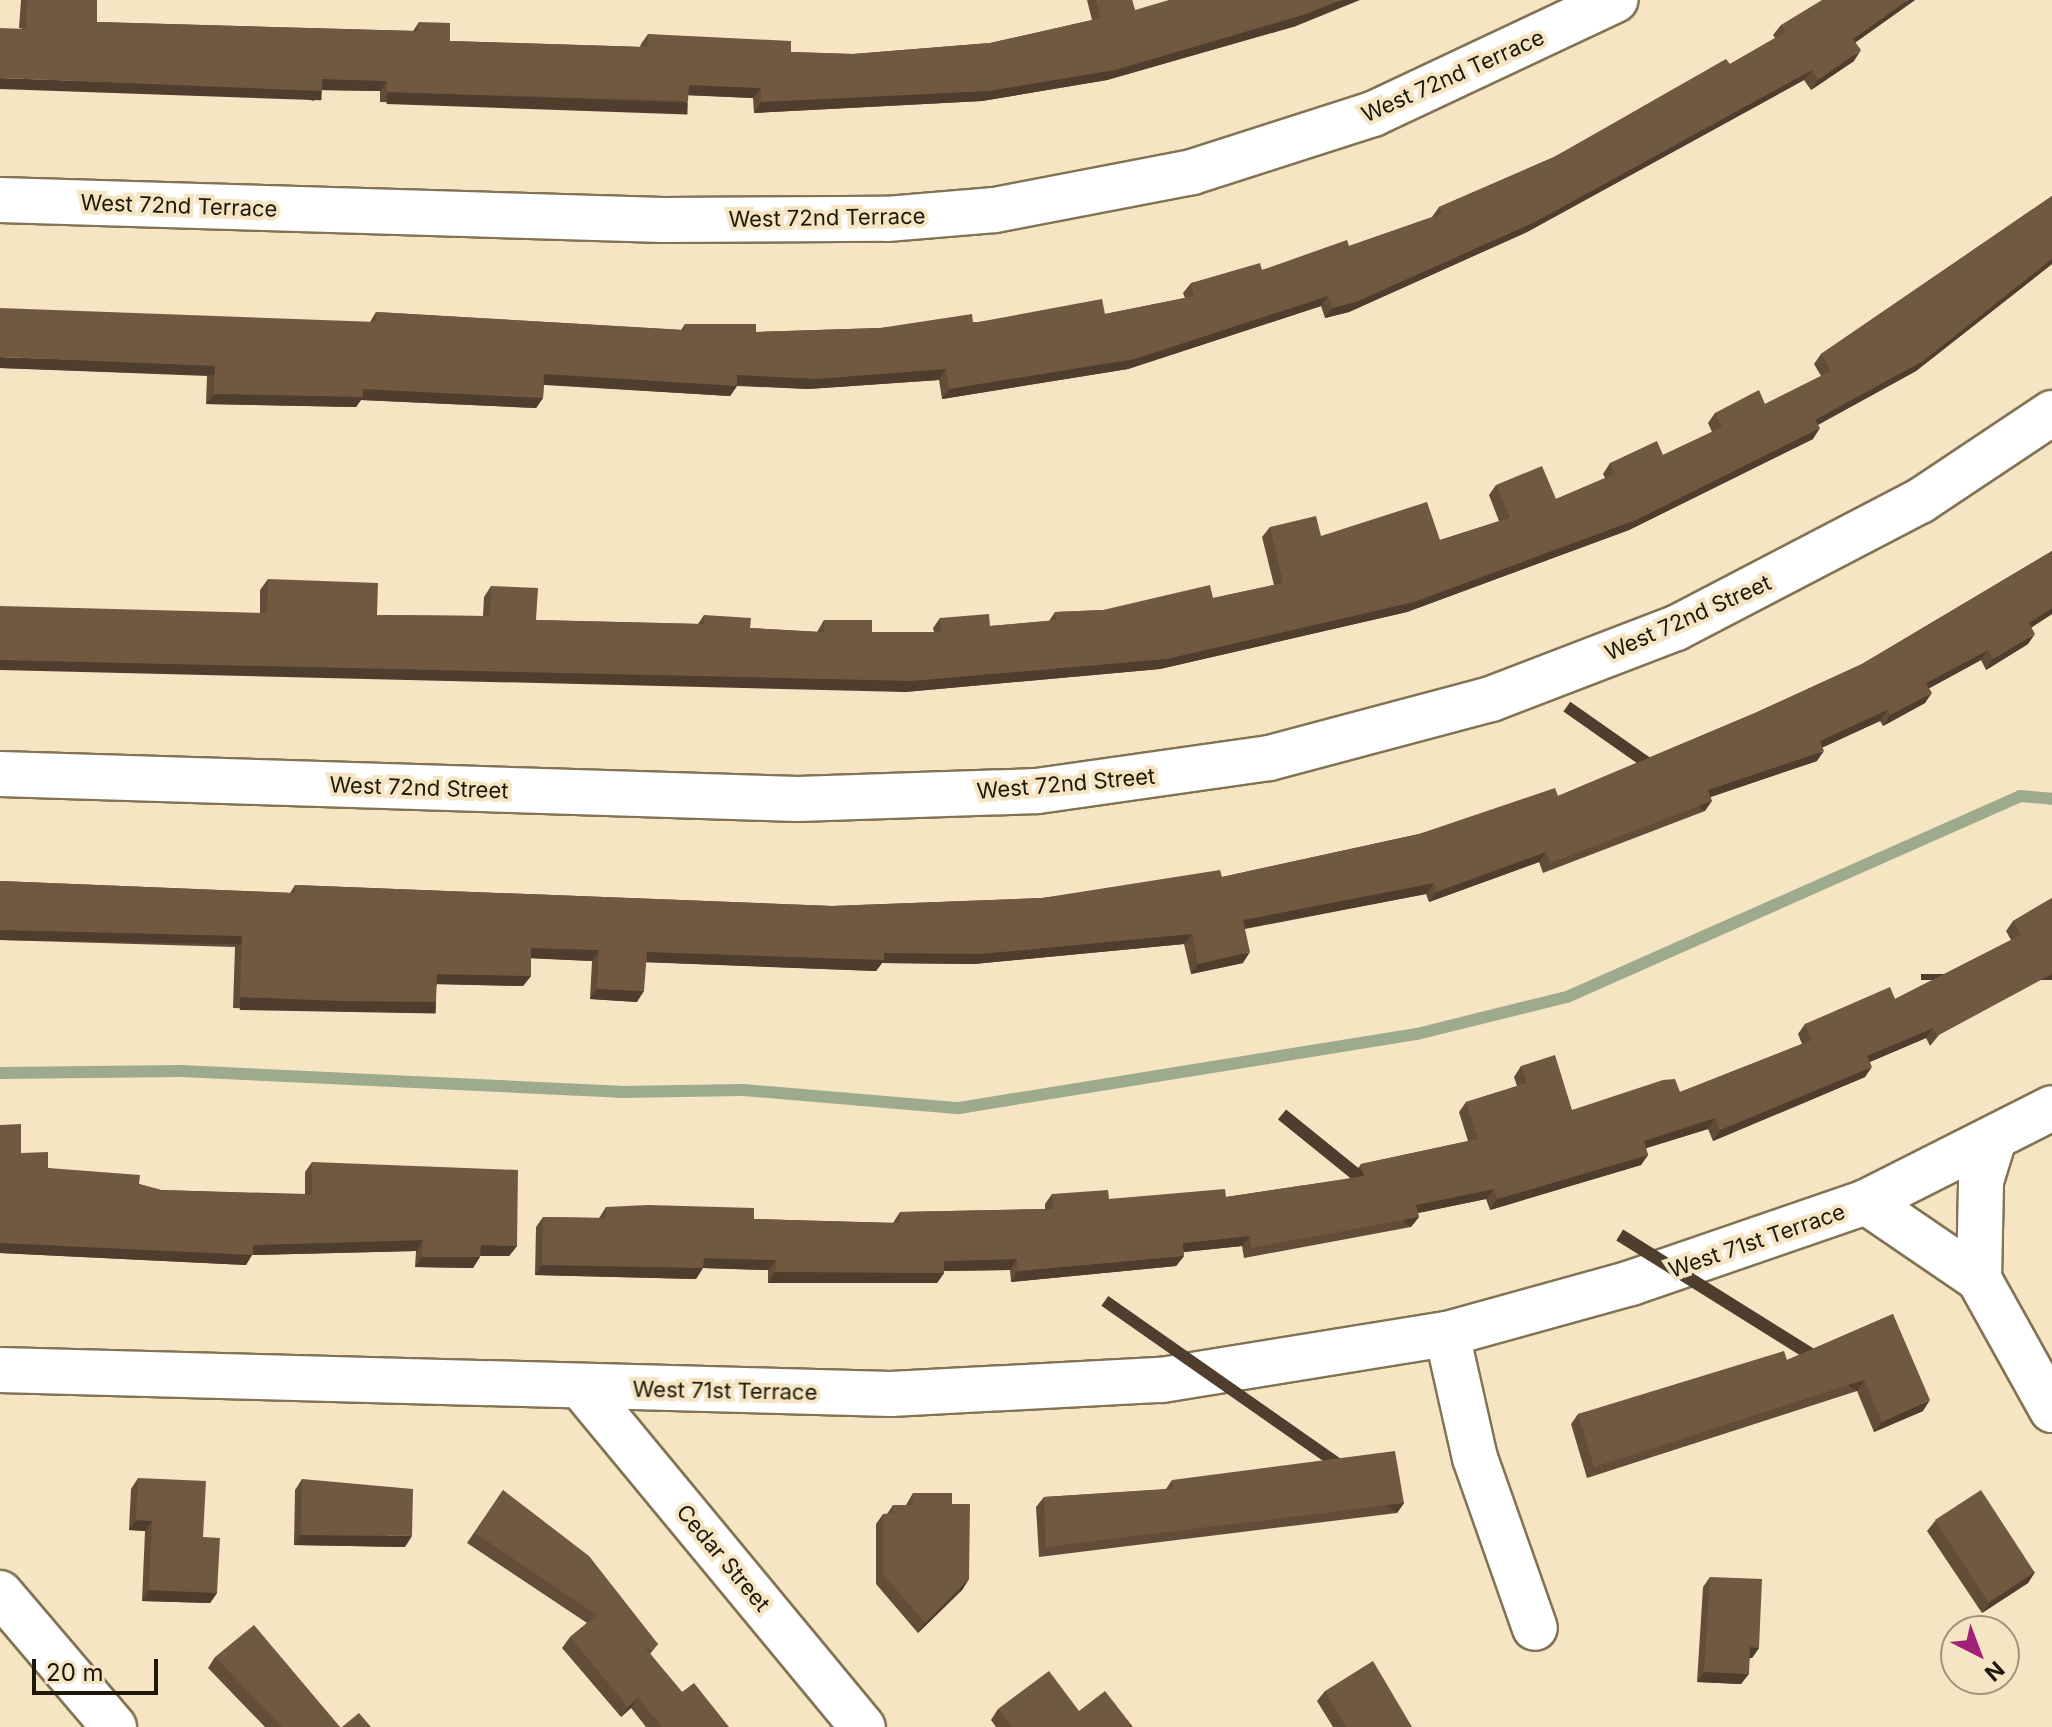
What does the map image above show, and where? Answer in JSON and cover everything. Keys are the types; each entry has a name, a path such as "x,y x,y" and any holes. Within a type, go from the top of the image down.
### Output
{"street":[{"name":"West 72nd Terrace","path":"0,200 663,220 887,219 995,210 1192,172 1373,114 1615,0"},
{"name":"West 72nd Street","path":"0,774 798,799 1037,791 1254,760 1491,699 1676,628 1920,501 2052,413"},
{"name":"West 71st Terrace","path":"0,1370 583,1389 906,1394 1162,1380 1447,1334 1631,1283 1866,1202 2052,1108"},
{"path":"1979,1279 1981,1181 1994,1139"},
{"path":"1866,1202 1979,1279 2052,1410"},
{"path":"1447,1334 1475,1458 1535,1628"},
{"name":"Cedar Street","path":"583,1389 863,1727"},
{"path":"0,1593 114,1727"}],"building":[{"path":"27,0 97,0 97,22 418,31 419,22 450,23 450,41 647,47 648,34 791,41 791,52 853,54 990,43 1101,18 1096,0 1132,0 1135,10 1169,0 1341,0 1303,15 1115,70 989,91 761,102 761,88 689,85 688,101 387,92 387,81 322,79 322,91 0,78 0,28 26,29"},
{"path":"1822,0 1908,0 1853,39 1861,50 1818,80 1812,70 1535,222 1356,302 1332,308 1328,296 1135,359 949,389 946,369 816,379 737,375 737,386 544,374 543,398 363,389 363,397 214,394 215,366 0,357 0,308 376,322 376,312 685,330 685,324 756,324 756,332 880,328 972,314 973,323 1102,299 1105,314 1194,296 1191,283 1260,263 1262,270 1347,240 1349,246 1442,214 1439,207 1554,157 1726,59 1730,64 1786,32 1781,25"},
{"path":"2052,196 2052,259 1923,361 1815,420 1820,428 1636,520 1414,602 1167,659 912,681 0,660 0,606 267,613 268,579 378,583 377,615 490,616 491,586 538,588 536,620 704,624 704,615 751,618 750,628 824,632 824,620 872,620 872,632 941,632 940,618 989,614 990,626 1056,620 1055,612 1103,610 1210,585 1213,598 1283,583 1270,527 1316,516 1321,536 1427,502 1440,540 1510,518 1496,485 1542,466 1556,499 1615,474 1610,463 1657,441 1663,455 1722,427 1715,413 1759,390 1765,404 1831,371 1821,354"},
{"path":"2052,551 2052,608 2029,623 2035,634 1993,659 1988,650 1926,683 1932,693 1890,715 1887,710 1820,741 1824,751 1708,790 1712,801 1550,863 1546,852 1436,892 1434,883 1243,920 1250,952 1198,964 1192,934 981,954 884,953 884,960 647,952 644,991 597,989 599,950 531,948 531,976 437,974 436,1002 340,1001 240,997 242,936 0,930 0,881 295,893 295,885 832,906 1042,898 1220,870 1222,877 1419,834 1555,788 1558,796 1862,664"},
{"path":"2052,898 2052,974 1937,1036 1933,1028 1867,1056 1872,1067 1720,1130 1715,1118 1644,1141 1648,1155 1497,1199 1494,1189 1416,1205 1419,1217 1251,1248 1250,1236 1183,1243 1184,1256 1018,1271 1017,1259 944,1261 944,1273 775,1272 776,1260 704,1258 703,1268 542,1265 543,1217 606,1218 606,1207 754,1208 754,1219 900,1223 900,1212 1053,1209 1052,1194 1108,1190 1109,1199 1225,1189 1226,1197 1364,1176 1361,1164 1478,1139 1466,1102 1527,1083 1521,1066 1555,1055 1572,1110 1663,1080 1675,1079 1680,1092 1812,1040 1805,1024 1890,987 1895,999 2021,935 2013,921"},
{"path":"21,1124 21,1153 48,1152 48,1168 140,1175 139,1184 161,1190 312,1195 312,1162 518,1170 517,1246 481,1245 480,1257 422,1257 423,1240 253,1245 253,1255 0,1243 0,1125"},
{"path":"1893,1314 1930,1400 1882,1422 1864,1380 1594,1467 1578,1414 1784,1351 1787,1360"},
{"path":"1395,1451 1404,1503 1046,1547 1044,1497 1173,1489 1172,1480"},
{"path":"138,1478 206,1481 203,1537 220,1538 217,1593 149,1590 152,1521 136,1520"},
{"path":"302,1479 413,1489 412,1536 301,1535"},
{"path":"503,1490 589,1556 658,1644 651,1651 643,1645 682,1692 694,1683 729,1727 662,1727 638,1698 628,1707 570,1637 597,1615 475,1533"},
{"path":"1981,1490 2034,1572 1988,1602 1935,1520"},
{"path":"913,1493 952,1493 952,1504 970,1504 969,1579 925,1623 883,1574 883,1514 893,1513 893,1505 912,1505"},
{"path":"1710,1577 1762,1579 1759,1648 1750,1647 1749,1674 1704,1672"},
{"path":"254,1625 340,1727 282,1727 215,1657"},
{"path":"1373,1661 1412,1727 1346,1727 1325,1691"},
{"path":"1049,1671 1079,1711 1105,1691 1133,1727 1012,1727 998,1709"},
{"path":"359,1713 371,1727 342,1727"}],"waterway":[{"path":"0,1073 181,1071 619,1092 743,1090 959,1108 1417,1034 1567,997 2020,796 2052,799"}]}
